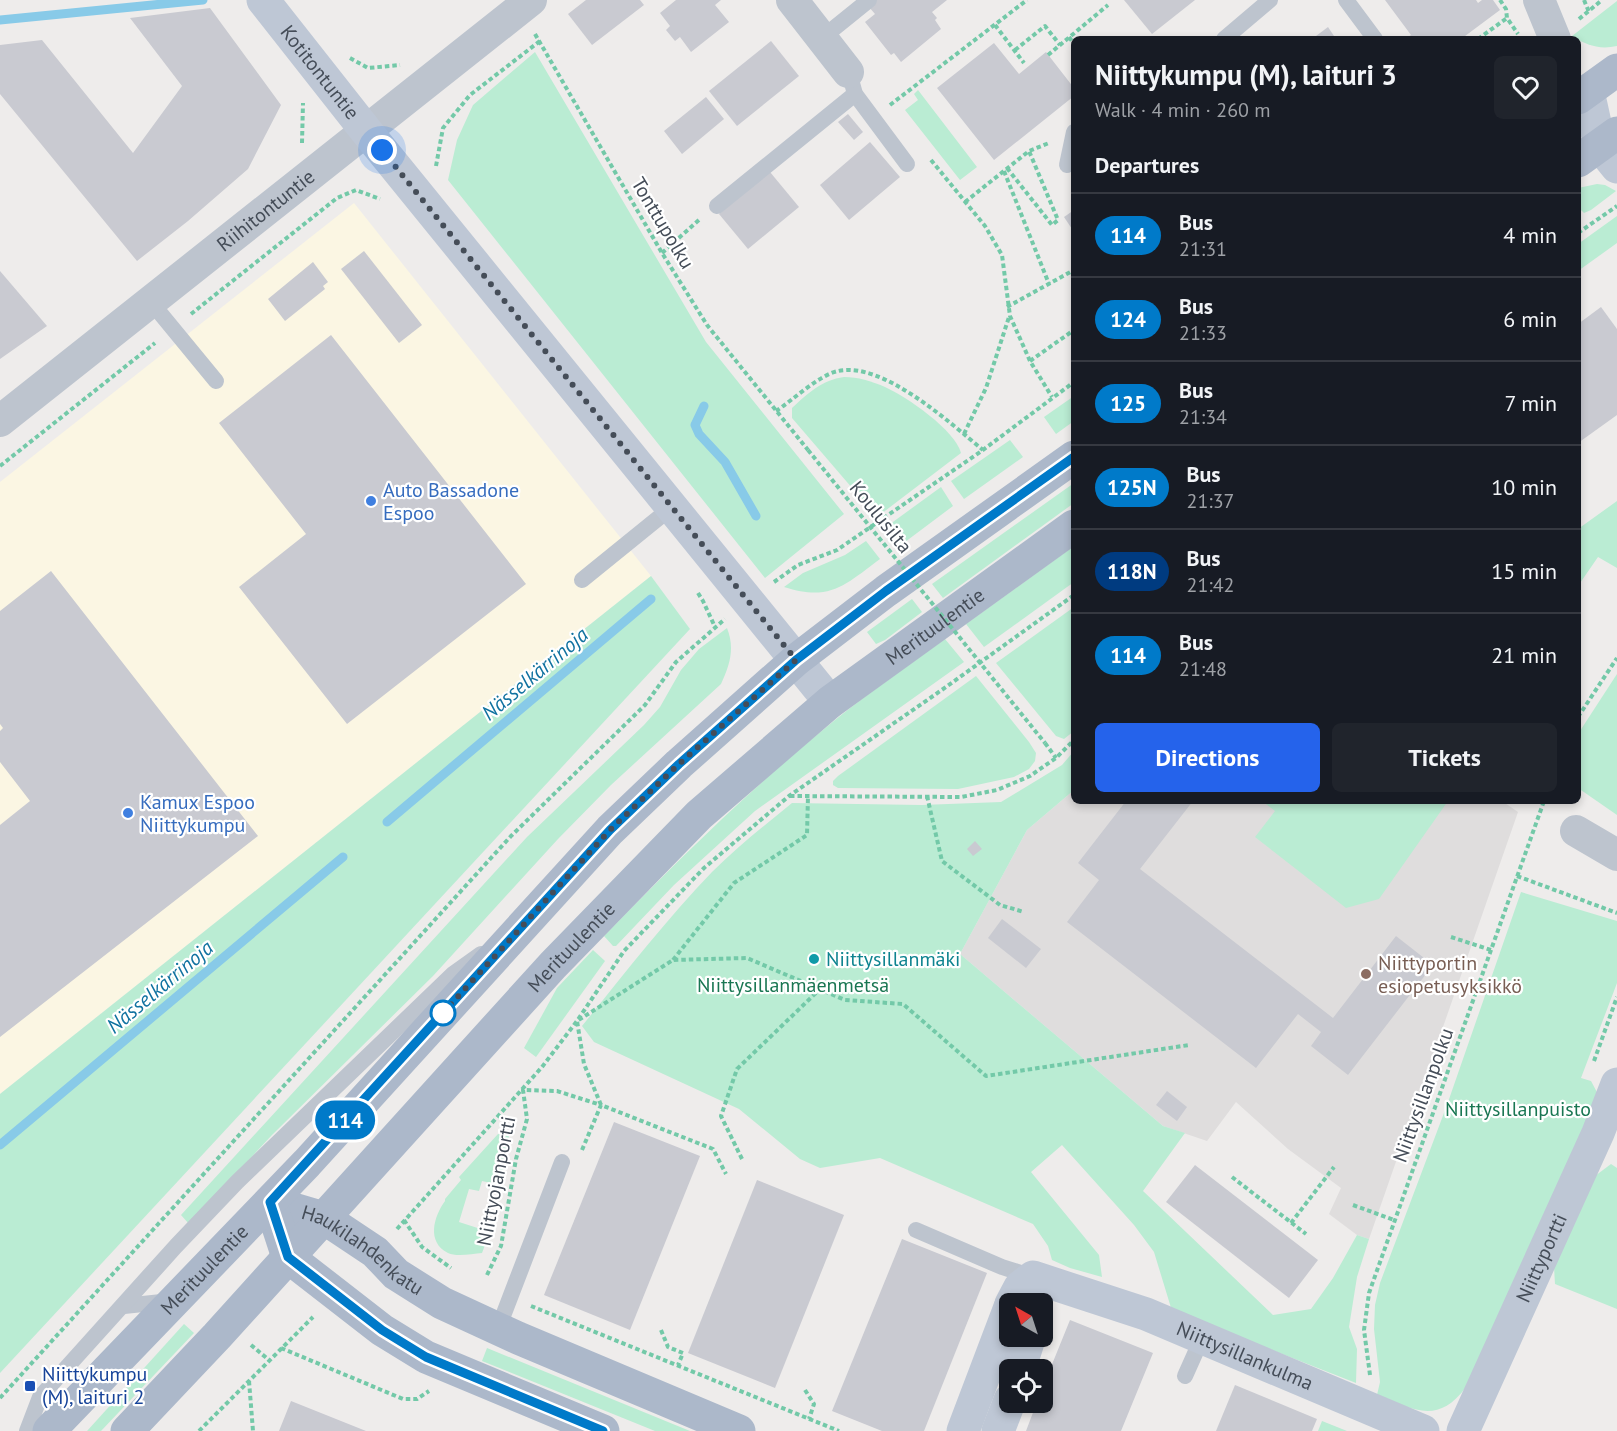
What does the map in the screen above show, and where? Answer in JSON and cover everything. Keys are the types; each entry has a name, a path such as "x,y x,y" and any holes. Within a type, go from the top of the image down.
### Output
{"main road":[{"path":"1581,88 1617,70"},
{"name":"Merituulentie","path":"49,1431 270,1202 610,830 679,764 796,660 886,591 1071,459"},
{"name":"Merituulentie","path":"127,1431 553,965 699,815 830,702 1071,528"},
{"name":"Haukilahdenkatu","path":"270,1202 324,1218 375,1252 396,1274 442,1304 739,1431"},
{"name":"Haukilahdenkatu","path":"270,1202 288,1257"},
{"path":"288,1257 382,1330 426,1357 603,1431"}],"street":[{"name":"Kotitontuntie","path":"263,0 367,132 830,702"},
{"path":"792,0 822,38 852,83"},
{"path":"1539,0 1554,36"},
{"name":"Riihitontuntie","path":"0,421 524,6"},
{"path":"1581,88 1617,113"},
{"path":"1581,88 1603,152"},
{"path":"1576,831 1617,855"},
{"name":"Niittyportti","path":"1463,1431 1598,1133 1605,1074"},
{"path":"1017,1293 1020,1287 1033,1277"},
{"name":"Niittysillankulma","path":"1033,1277 1048,1293"},
{"name":"Niittysillankulma","path":"1053,1298 1146,1314 1423,1431"},
{"path":"963,1431 999,1334"},
{"path":"998,1431 1005,1413"}],"lane":[{"path":"822,38 869,0"},
{"path":"1228,36 1270,0"},
{"path":"1346,0 1373,36"},
{"path":"717,206 852,83 907,164"},
{"path":"1067,165 1071,146"},
{"path":"151,302 216,381"},
{"path":"582,579 672,507"},
{"path":"27,1431 40,1397 237,1182 453,974 523,924"},
{"path":"498,1329 562,1162"},
{"path":"916,1230 1002,1267 1033,1277"},
{"path":"124,1306 174,1300"},
{"path":"1185,1377 1202,1338"}],"path":[{"path":"893,115 886,107 1027,0"},
{"path":"1500,0 1506,9 1507,18 1520,36"},
{"path":"1584,0 1589,12"},
{"path":"1048,55 1108,5"},
{"name":"Tonttupolku","path":"524,6 540,41 662,253 707,325 807,450"},
{"path":"1482,36 1507,18"},
{"path":"995,25 1024,63"},
{"path":"1015,50 1044,26 1060,45"},
{"path":"412,186 436,167 443,128 470,95 540,41"},
{"path":"349,58 368,68 411,63"},
{"path":"303,99 301,152 337,198"},
{"path":"1005,170 1052,225 1058,220 1029,151"},
{"path":"927,156 985,226 1002,255 1007,307 1010,316 1030,361 1052,397"},
{"path":"965,202 1024,156"},
{"path":"1005,170 1049,284"},
{"path":"1581,231 1617,206"},
{"path":"662,253 699,219"},
{"path":"1007,307 1071,272"},
{"path":"964,434 986,388 1010,316"},
{"path":"1030,361 1071,332"},
{"path":"776,411 823,378 837,371 855,370 875,375 894,384 933,409 983,450"},
{"path":"0,1398 511,836 645,705 676,662 748,600 798,565 837,550 983,450 1071,384"},
{"name":"Koulusilta","path":"807,450 1056,758"},
{"path":"375,1252 523,1090 577,1021 624,951 704,868 789,796 1071,597"},
{"path":"1581,712 1617,658"},
{"path":"789,796 961,797 997,790 1030,776 1056,758 1071,743"},
{"path":"577,1021 673,960 734,883 807,835 808,796"},
{"path":"927,796 942,861 1000,905 1024,912"},
{"name":"Niittysillanpolku","path":"1362,1405 1371,1379 1364,1330 1369,1293 1544,804"},
{"path":"1517,876 1617,913"},
{"path":"1451,937 1491,950"},
{"path":"673,960 747,958 845,1000 903,1004 986,1076 1189,1045"},
{"path":"742,1159 721,1116 737,1068 820,989"},
{"path":"1605,1074 1617,997"},
{"path":"562,1162 579,1159 601,1105 584,1064 577,1021"},
{"path":"523,1090 557,1091 601,1105 713,1149 726,1174"},
{"name":"Niittyojanportti","path":"487,1275 501,1246 516,1158 526,1119 523,1090"},
{"path":"1291,1223 1334,1167"},
{"path":"1232,1177 1306,1234"},
{"path":"1353,1205 1394,1220"},
{"path":"404,1220 422,1247 457,1273"},
{"path":"199,1431 336,1293"},
{"path":"510,1297 839,1431"},
{"path":"661,1330 668,1347 683,1353 678,1365"},
{"path":"280,1348 403,1399 417,1399 434,1383"},
{"path":"249,1380 253,1431"},
{"path":"805,1390 814,1404 809,1419"}],"shaded area":[{"path":"354,203 651,576 0,1094 0,482"},
{"path":"1071,793 1071,804 1506,804 1518,812 1369,1239 1357,1235 1329,1214 1341,1188 1288,1149 1236,1102 1207,1141 1163,1126 960,954 1027,830"}],"green space":[{"path":"1617,1 1617,46 1593,46 1581,41 1581,36 1572,36"},
{"path":"535,52 706,342 844,514 765,578 448,180 457,140 473,105"},
{"path":"918,90 977,167 960,180 905,110 918,100 914,94"},
{"path":"1597,184 1605,185 1616,191 1584,213 1581,210 1581,187"},
{"path":"1617,216 1617,243 1581,269 1581,242"},
{"path":"844,377 875,383 905,398 950,434 961,453 877,517 792,418 792,408 810,392 822,384"},
{"path":"1071,398 1071,423 1056,434 1044,417"},
{"path":"1010,440 1023,457 964,499 951,481"},
{"path":"1071,485 1071,505 943,598 932,584"},
{"path":"941,487 953,506 901,545 886,527"},
{"path":"1617,501 1617,568 1598,557 1581,582 1581,527"},
{"path":"866,541 880,559 846,583 825,592 813,593 784,587 803,573 845,555"},
{"path":"1071,548 1071,584 984,647 966,624"},
{"path":"651,576 690,629 0,1373 0,1094"},
{"path":"912,599 922,612 885,640 876,644 867,632"},
{"path":"1071,609 1071,733 1064,739 1056,736 996,663"},
{"path":"727,628 731,649 727,670 721,684 611,785 558,839 433,976 272,1135 189,1224 181,1215 527,837 644,725 660,707 681,670 699,649"},
{"path":"945,639 964,662 755,811 674,885 616,946 613,946 604,936 688,852 775,771 875,689"},
{"path":"1617,674 1617,815 1581,790 1581,729"},
{"path":"976,676 1036,753 1035,761 1029,769 1014,777 958,789 838,788 833,785 833,781 838,776"},
{"name":"Niittysillanmäenmetsä","path":"1071,754 1071,793 1027,830 960,954 1163,1126 1185,1133 1143,1191 1273,1315 1311,1309 1333,1278 1357,1235 1369,1239 1357,1277 1349,1327 1357,1349 1356,1383 1172,1311 1154,1252 1134,1225 1062,1145 1031,1172 1099,1255 1102,1277 1052,1260 1048,1246 1033,1224 880,1158 820,1168 800,1159 739,1109 594,1042 582,1026 695,890 741,845 792,803 922,805 1001,802 1062,765"},
{"path":"1266,804 1446,804 1379,899 1346,908 1255,837 1275,811"},
{"name":"Niittysillanpuisto","path":"1521,892 1617,921 1617,983 1581,1078 1591,1081 1599,1096 1466,1387 1456,1399 1445,1406 1425,1411 1414,1409 1377,1395 1380,1382 1374,1329 1375,1305 1380,1283 1447,1105"},
{"path":"593,950 605,961 536,1057 524,1048 557,988"},
{"path":"498,1134 509,1136 500,1185 482,1181 479,1191 469,1189 459,1222 490,1232 482,1253 460,1255 448,1253 441,1248 434,1236 435,1221 445,1199 461,1180 459,1177"},
{"path":"1611,1164 1617,1168 1617,1309 1555,1284 1554,1267 1595,1176"},
{"path":"184,1324 194,1333 101,1431 87,1431"},
{"path":"487,1348 690,1431 655,1431 482,1361"},
{"path":"1322,1421 1347,1431 1318,1431"}],"building":[{"path":"586,0 640,0 644,5 592,45 568,14"},
{"path":"676,0 721,0 715,5 729,22 691,52 680,37 675,41 666,30 670,26 660,13"},
{"path":"877,0 947,0 932,12 941,29 901,62 894,53 891,55 865,22 875,14 869,7"},
{"path":"1124,0 1195,0 1152,34"},
{"path":"1385,0 1476,0 1478,3 1482,0 1493,0 1500,10 1465,36 1410,36 1411,35"},
{"path":"210,8 281,105 248,169 137,261 0,94 0,45 42,40 133,153 182,86 130,18"},
{"path":"1328,27 1334,36 1316,36"},
{"path":"771,41 799,76 737,126 709,91"},
{"path":"994,43 1019,74 1046,52 1071,84 1071,98 994,160 937,88"},
{"path":"706,97 724,119 682,154 664,131"},
{"path":"848,114 863,132 854,140 838,122"},
{"path":"870,142 900,177 849,220 820,185"},
{"path":"770,172 799,207 748,249 719,214"},
{"path":"1071,212 1071,228 1064,217"},
{"path":"364,251 422,325 399,343 341,269"},
{"path":"313,262 328,282 323,286 325,289 285,321 268,299"},
{"path":"0,271 47,326 0,359"},
{"path":"1601,307 1617,329 1617,415 1581,441 1581,322"},
{"name":"Auto Bassadone Espoo","path":"331,335 526,584 347,724 239,587 306,534 219,423"},
{"name":"Kamux Espoo Niittykumpu","path":"51,571 258,836 0,1037 0,825 30,801 0,762 0,731 3,728 0,724 0,611"},
{"path":"1124,804 1191,804 1140,869 1333,1018 1396,936 1433,965 1348,1075 1311,1046 1321,1032 1298,1014 1256,1068 1067,922 1099,880 1078,863"},
{"path":"975,841 982,849 973,856 967,849"},
{"path":"1002,919 1041,949 1026,968 988,938"},
{"path":"1167,1091 1187,1107 1177,1121 1156,1105"},
{"path":"614,1122 700,1156 630,1330 544,1295"},
{"path":"1195,1165 1318,1260 1289,1298 1166,1202"},
{"path":"757,1180 844,1215 775,1388 688,1353"},
{"path":"902,1239 987,1273 924,1431 882,1431 832,1411"},
{"path":"1070,1320 1153,1353 1121,1431 1026,1431 1033,1413 1053,1413 1053,1362"},
{"path":"1235,1385 1317,1419 1312,1431 1216,1431"},
{"path":"291,1401 366,1431 279,1431"}],"waterway":[{"path":"0,20 203,0"},
{"name":"Nässelkärrinoja","path":"704,406 695,425 699,434 725,462 756,516"},
{"name":"Nässelkärrinoja","path":"387,822 651,599"},
{"name":"Nässelkärrinoja","path":"0,1145 343,857"}],"bus line":[{"name":"114","path":"603,1431 426,1357 382,1330 288,1257 270,1202 610,830 679,764 796,660 886,591 1071,459"}],"place":[{"name":"Auto Bassadone Espoo","path":"371,501"},
{"name":"Kamux Espoo Niittykumpu","path":"128,813"},
{"name":"Niittysillanmäki","path":"814,959"},
{"name":"Niittyportin esiopetusyksikkö","path":"1366,974"},
{"name":"Niittykumpu (M), laituri 2","path":"30,1386"}],"route":[{"path":"382,150 796,660 679,764 610,830 443,1013"}]}
